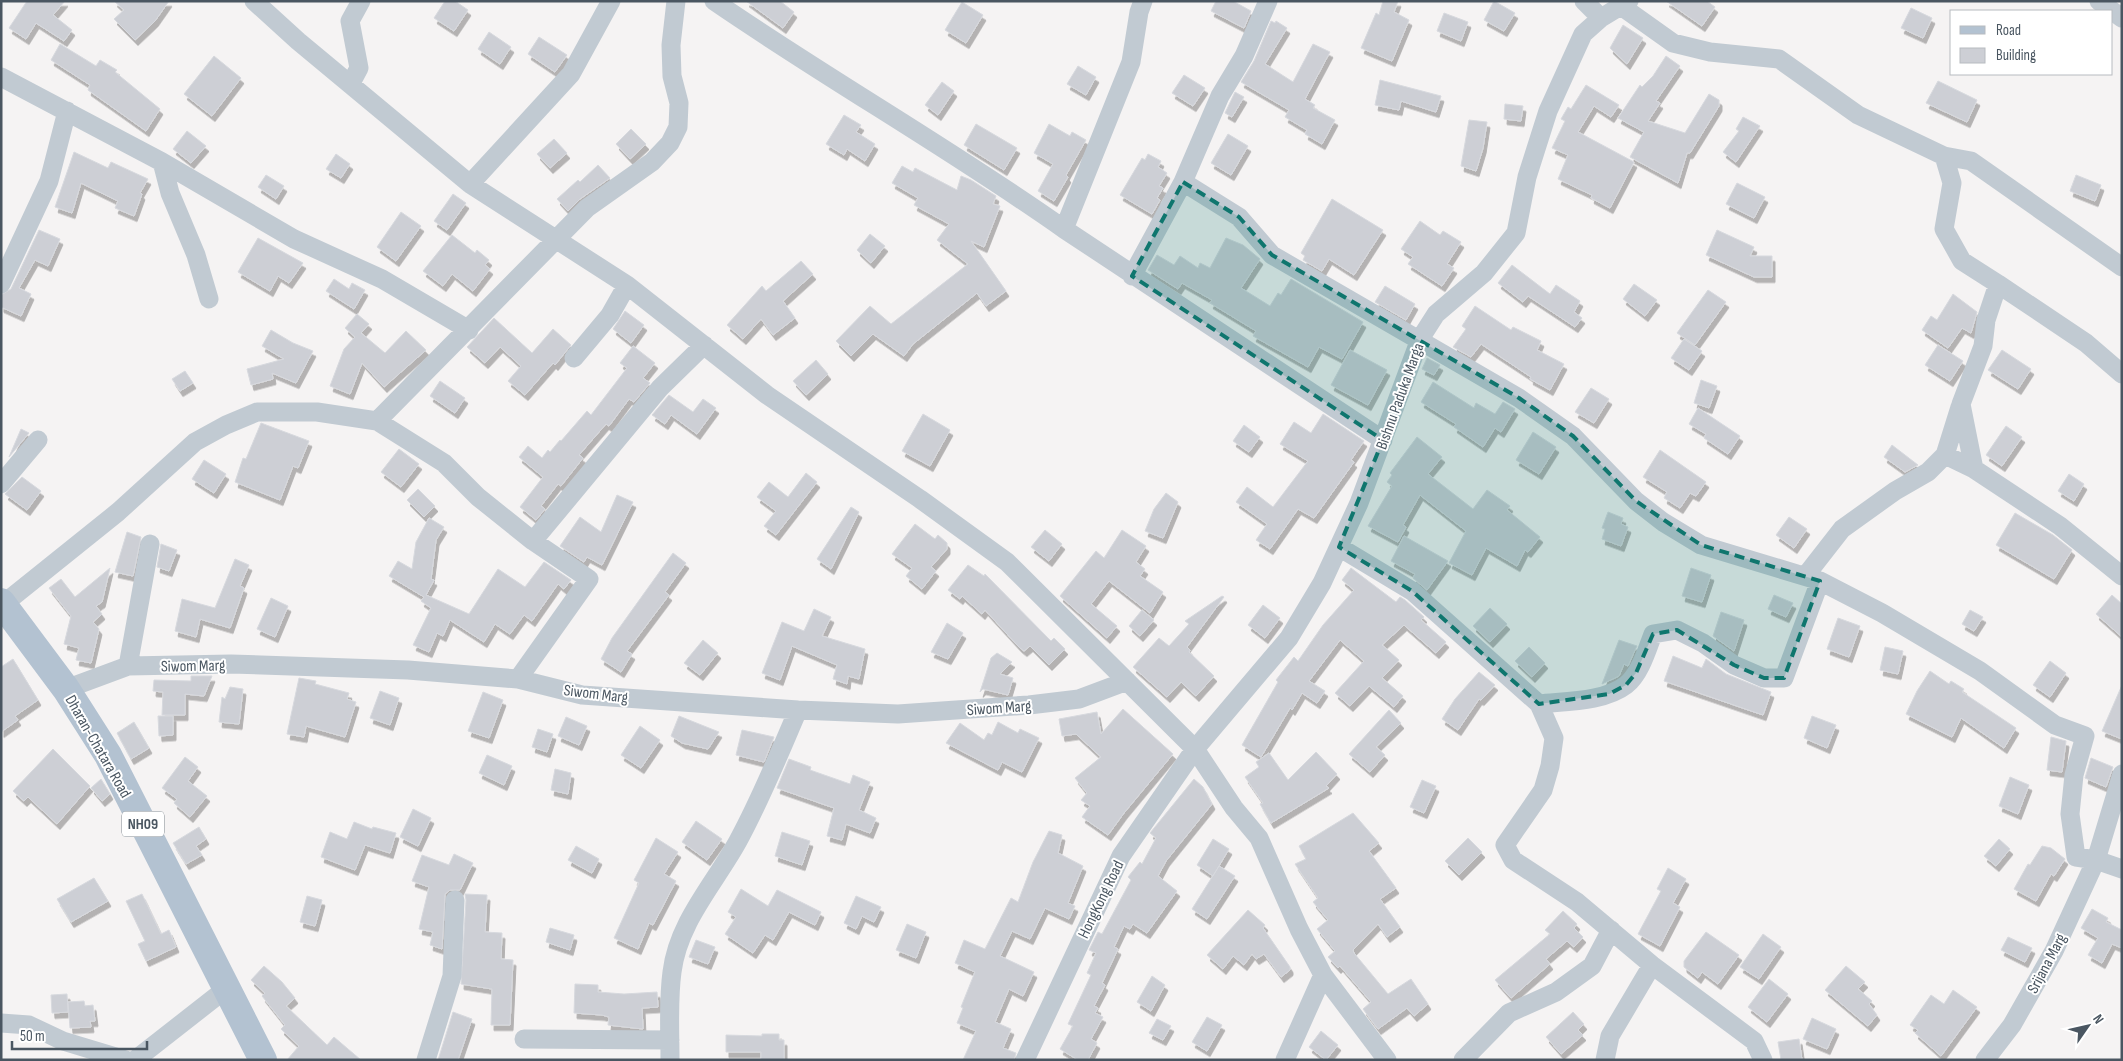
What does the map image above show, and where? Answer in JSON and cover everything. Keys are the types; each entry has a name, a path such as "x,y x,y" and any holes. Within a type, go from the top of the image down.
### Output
{"main road":[{"name":"Dharan-Chatara Road","path":"2,604 66,689 108,755 263,1060"}],"street":[{"path":"254,1 298,41 350,82 470,184 627,285 767,394 920,499 1007,562 1195,749 1234,808 1259,838 1299,930 1323,975 1387,1060"},
{"path":"350,82 359,68 350,21 361,1"},
{"path":"470,184 571,74 611,1"},
{"path":"377,422 587,208 652,162 670,143 678,127 679,103 672,76 671,45 676,1"},
{"path":"714,1 857,96 995,180 1132,276 1383,440"},
{"path":"1064,230 1131,62 1139,12 1143,1"},
{"path":"1132,276 1183,182 1220,96 1244,56 1268,1"},
{"path":"1584,1 1601,18"},
{"path":"2098,1 2111,10"},
{"path":"1625,4 1673,43 1710,52 1779,59 1858,115 1944,156 1971,161 2122,266"},
{"name":"Bishnu Paduka Marga","path":"1195,749 1289,638 1322,583 1359,504 1420,339 1436,314 1484,273 1516,233 1527,177 1548,111 1583,34 1601,18 1625,4"},
{"path":"1,77 67,110 162,162 294,239 382,278 469,330"},
{"path":"1,284 49,181 67,110"},
{"path":"1944,156 1952,183 1944,229 1962,261 2086,343 2122,374"},
{"path":"162,162 170,193 196,254 209,299"},
{"path":"1183,182 1239,217 1272,255 1519,398 1573,436 1636,501 1663,522 1701,545 1814,578 1882,613 1980,672 2054,725 2085,736 2074,775 2070,814 2076,857 2096,860 2122,869"},
{"path":"1539,704 1609,694 1626,685 1636,672 1654,634 1677,630 1703,643 1734,665 1764,678 1784,678 1814,578 1810,570 1842,529 1895,491 1928,472 1945,455 1961,404 1983,346 1986,320 1998,284"},
{"path":"574,358 610,315 627,285"},
{"path":"533,541 660,388 704,345"},
{"path":"1961,404 1974,469"},
{"path":"2,604 118,512 195,442 226,425 257,412 317,412 377,422 444,463 478,497 533,541 589,580 518,679"},
{"path":"1,484 38,440"},
{"path":"1945,455 1974,469 2060,526 2122,576"},
{"path":"128,666 150,544"},
{"path":"1339,547 1412,591 1539,704 1554,738 1550,766 1543,790 1506,845 1513,860 1577,902 1652,965 1754,1042 1763,1060"},
{"name":"Siwom Marg","path":"66,689 128,666 231,664 408,670 518,679 582,695 798,710 898,714 1030,705 1079,698 1126,681"},
{"path":"670,1060 672,972 681,938 702,896 737,842 776,763 798,710"},
{"name":"HongKong Road","path":"1025,1060 1121,856 1195,749"},
{"name":"Srijana Marg","path":"1984,1060 2012,1025 2054,951 2096,860 2122,774"},
{"path":"426,1060 452,976 455,900"},
{"path":"1463,1060 1509,1013 1556,992 1592,966 1611,930"},
{"path":"1604,1060 1610,1036 1652,965"},
{"path":"1285,1060 1323,975"},
{"path":"135,1060 227,988"},
{"path":"1,1023 29,1025 63,1041 126,1060"},
{"path":"524,1039 670,1040"}],"highlighted area":[{"path":"1183,182 1239,217 1272,255 1519,398 1573,436 1636,501 1701,545 1820,581 1784,678 1764,678 1734,665 1677,630 1653,634 1636,673 1626,685 1609,694 1539,704 1412,591 1339,547 1383,440 1132,276"}],"building":[{"path":"27,1 65,1 53,15 72,30 64,41 36,23 26,39 9,28"},
{"path":"114,1 169,1 155,21 135,40 114,19 124,10"},
{"path":"445,1 455,1 468,10 454,31 434,18"},
{"path":"746,1 780,1 794,12 783,28"},
{"path":"1216,1 1233,1 1251,11 1244,28 1211,11"},
{"path":"1383,1 1398,1 1394,12 1409,20 1392,61 1361,48 1376,13 1379,15"},
{"path":"1494,1 1515,13 1504,31 1484,20"},
{"path":"1666,1 1707,1 1715,7 1702,26"},
{"path":"962,2 983,15 966,43 945,30"},
{"path":"1911,8 1932,18 1923,38 1901,28"},
{"path":"1444,13 1468,22 1461,41 1437,31"},
{"path":"1271,21 1275,23 1276,21 1287,28 1265,64 1293,82 1313,44 1330,52 1305,99 1315,105 1313,108 1335,120 1322,144 1305,134 1307,130 1285,117 1289,110 1241,82 1254,61"},
{"path":"1623,25 1643,38 1627,64 1610,48"},
{"path":"489,32 511,47 500,64 478,49"},
{"path":"539,37 567,55 555,72 528,54"},
{"path":"60,44 96,66 100,60 117,70 115,72 160,109 146,131 88,90 90,85 51,60"},
{"path":"214,56 241,78 212,116 184,94"},
{"path":"1666,56 1680,66 1656,101 1660,103 1648,121 1685,133 1709,94 1719,100 1719,106 1690,153 1687,153 1678,183 1630,157 1644,132 1618,118 1640,85 1642,87 1653,76"},
{"path":"1078,66 1096,77 1086,95 1067,84"},
{"path":"1184,75 1205,88 1193,106 1172,93"},
{"path":"1380,80 1441,96 1436,112 1401,101 1399,110 1375,105"},
{"path":"1938,81 1977,100 1967,122 1926,103"},
{"path":"942,82 954,91 938,115 925,105"},
{"path":"1586,85 1619,105 1611,117 1594,106 1578,132 1634,162 1610,208 1591,198 1592,195 1558,179 1568,155 1552,148 1565,121 1561,119 1568,107 1571,109"},
{"path":"1235,92 1244,97 1232,117 1225,113"},
{"path":"1505,104 1523,106 1521,121 1504,119"},
{"path":"844,115 861,125 856,132 875,144 865,161 847,149 844,155 826,144"},
{"path":"1743,117 1760,126 1736,162 1723,152 1739,131 1736,129"},
{"path":"1469,120 1487,122 1483,148 1476,171 1461,166"},
{"path":"976,124 1017,148 1004,170 964,145"},
{"path":"1049,124 1070,136 1072,132 1086,140 1054,201 1038,191 1053,164 1034,153"},
{"path":"631,129 646,144 630,159 616,144"},
{"path":"187,131 206,146 191,163 173,149"},
{"path":"1228,134 1248,146 1231,175 1211,163"},
{"path":"554,139 567,153 550,168 537,154"},
{"path":"74,152 108,168 111,162 148,179 140,193 142,194 134,216 115,208 118,201 81,183 72,213 55,207"},
{"path":"336,154 350,164 341,178 326,169"},
{"path":"1148,154 1161,161 1158,167 1167,173 1159,186 1163,188 1157,198 1160,200 1152,214 1120,195 1142,158 1145,160"},
{"path":"598,165 610,178 580,199 568,211 557,199 578,180 580,182"},
{"path":"902,166 913,172 915,168 957,190 961,176 996,196 993,204 1000,206 984,247 971,241 1006,291 986,306 977,293 913,344 904,356 873,334 851,356 836,341 870,306 891,324 968,264 937,240 949,224 914,205 918,198 892,183"},
{"path":"266,175 284,186 276,199 258,187"},
{"path":"2076,175 2101,185 2095,201 2070,191"},
{"path":"1737,183 1765,197 1754,218 1726,204"},
{"path":"453,194 466,203 447,230 434,221"},
{"path":"1332,199 1383,230 1354,275 1329,259 1322,271 1303,260 1305,256 1301,253"},
{"path":"401,212 421,226 396,261 377,247"},
{"path":"1420,221 1440,235 1443,231 1461,242 1447,264 1454,268 1442,286 1408,264 1413,257 1401,249"},
{"path":"39,230 60,239 48,266 35,260 19,288 31,294 21,316 1,307 1,295 11,289"},
{"path":"1717,230 1754,247 1750,256 1772,256 1772,277 1754,277 1706,255"},
{"path":"870,234 885,246 871,263 857,250"},
{"path":"452,235 475,253 477,250 489,260 485,265 490,269 473,291 452,274 443,286 423,271"},
{"path":"258,238 303,263 289,283 278,276 270,291 238,272"},
{"path":"1226,238 1243,245 1260,259 1241,288 1270,306 1278,293 1281,295 1291,279 1363,322 1342,359 1319,347 1308,367 1253,336 1256,331 1210,303 1212,300 1182,283 1178,289 1148,270 1157,255 1174,265 1180,256 1198,268 1200,263 1210,268"},
{"path":"801,261 813,274 783,301 795,318 773,335 761,319 743,339 727,325 762,286 766,291"},
{"path":"1512,265 1550,294 1556,285 1580,301 1574,312 1582,318 1575,327 1528,296 1523,302 1498,283"},
{"path":"334,279 349,289 352,283 365,290 354,309 326,291"},
{"path":"1634,284 1657,300 1645,316 1623,299"},
{"path":"1385,286 1415,304 1406,320 1375,302"},
{"path":"1708,290 1726,302 1695,345 1677,333"},
{"path":"1953,294 1977,312 1971,333 1962,328 1948,348 1922,330 1931,316 1937,320"},
{"path":"1475,306 1511,330 1513,327 1541,341 1537,350 1564,364 1550,390 1530,379 1531,377 1481,344 1471,357 1453,347 1466,329 1462,326"},
{"path":"625,311 644,325 631,343 613,329"},
{"path":"357,314 369,324 361,333 385,353 406,331 426,350 384,387 362,363 350,394 330,386 344,349 355,337 345,328"},
{"path":"494,318 532,353 553,329 571,345 555,365 553,363 525,395 508,381 521,366 500,347 485,363 467,347"},
{"path":"271,330 293,343 313,351 296,383 272,373 273,379 251,385 247,369 284,359 262,346"},
{"path":"1684,339 1702,351 1689,370 1671,358"},
{"path":"1938,345 1963,361 1950,381 1925,365"},
{"path":"633,346 655,363 643,378 650,383 634,402 629,399 609,426 606,424 579,455 583,458 561,486 558,484 541,506 545,509 536,520 520,507 543,477 519,457 528,446 542,458 548,450 550,452 561,441 587,411 591,415 627,368 620,363"},
{"path":"1350,350 1387,370 1368,405 1331,385"},
{"path":"2002,350 2031,369 2018,389 1988,370"},
{"path":"1427,358 1440,365 1434,375 1422,369"},
{"path":"816,360 828,374 806,395 793,381"},
{"path":"185,371 193,383 180,391 172,379"},
{"path":"1701,380 1717,386 1709,408 1694,403"},
{"path":"440,381 465,398 455,413 430,396"},
{"path":"1433,382 1474,408 1476,403 1495,414 1503,402 1515,409 1501,432 1495,428 1483,447 1454,427 1456,424 1421,402"},
{"path":"1591,388 1609,399 1594,423 1575,412"},
{"path":"669,395 693,412 703,399 716,408 697,434 671,415 665,424 652,415"},
{"path":"1698,408 1740,436 1728,454 1704,438 1706,434 1689,424"},
{"path":"923,414 950,430 930,466 902,451"},
{"path":"1323,414 1364,441 1351,460 1354,462 1314,518 1298,509 1270,549 1256,540 1267,524 1236,502 1247,487 1273,507 1308,461 1280,444 1294,422 1311,433"},
{"path":"261,423 309,441 298,468 293,466 280,500 235,482 243,458 246,459"},
{"path":"1244,425 1260,437 1249,452 1233,441"},
{"path":"2006,426 2022,437 2002,466 1986,455"},
{"path":"21,429 29,433 9,457"},
{"path":"1533,432 1556,447 1539,474 1516,460"},
{"path":"1417,437 1442,457 1428,474 1473,509 1487,490 1510,506 1507,510 1540,537 1528,552 1525,550 1517,566 1486,548 1472,575 1449,563 1466,531 1420,495 1403,525 1406,527 1398,542 1368,526 1392,486 1387,482 1392,475 1390,473"},
{"path":"1892,445 1918,465 1905,472 1884,457"},
{"path":"399,449 419,464 401,487 381,472"},
{"path":"1660,450 1706,482 1696,496 1690,493 1680,508 1664,498 1667,492 1643,477"},
{"path":"204,460 226,474 214,493 192,479"},
{"path":"806,473 817,482 776,535 764,526 776,511 757,497 769,482 788,497"},
{"path":"2069,474 2084,484 2074,501 2058,491"},
{"path":"22,477 41,491 27,510 5,494"},
{"path":"418,489 435,506 424,517 407,500"},
{"path":"1166,493 1178,502 1163,538 1145,531 1154,509"},
{"path":"617,495 633,502 602,565 587,557 584,562 560,546 580,517 601,532"},
{"path":"851,507 859,512 831,569 817,559"},
{"path":"1608,512 1623,518 1621,524 1628,527 1621,546 1602,539 1605,529 1602,528"},
{"path":"2015,513 2053,535 2072,550 2054,579 1996,545"},
{"path":"1789,517 1807,529 1794,548 1776,535"},
{"path":"429,518 444,527 436,540 431,579 434,580 426,595 469,614 498,569 525,587 544,562 571,580 564,589 558,584 532,621 524,615 510,634 495,624 484,642 450,620 443,636 437,633 429,652 413,645 431,608 421,601 424,597 389,576 398,561 412,569 416,542"},
{"path":"915,524 935,539 938,535 947,543 947,549 931,567 936,571 922,589 906,576 912,568 892,554"},
{"path":"1045,530 1062,544 1049,561 1031,547"},
{"path":"1122,530 1146,546 1136,562 1145,569 1140,576 1163,592 1150,613 1109,581 1091,604 1117,626 1107,638 1060,596 1096,551 1104,558"},
{"path":"127,532 141,537 133,576 115,572"},
{"path":"1404,536 1448,561 1427,590 1413,578 1415,574 1391,561"},
{"path":"161,544 177,550 169,571 157,567"},
{"path":"673,553 686,563 665,592 669,595 627,651 632,654 621,672 601,659 612,638"},
{"path":"235,559 249,565 240,586 244,588 230,628 200,619 196,637 175,631 182,599 215,608"},
{"path":"968,565 984,576 985,574 1051,641 1054,638 1065,649 1049,665 1030,646 1024,651 1019,647 985,610 982,614 962,596 960,599 948,590"},
{"path":"110,568 102,602 96,606 102,614 93,622 99,629 91,663 76,660 79,648 64,644 71,616 49,588 61,579 75,597"},
{"path":"1351,568 1396,602 1400,597 1405,600 1424,617 1421,620 1446,642 1436,653 1404,625 1382,645 1399,660 1382,678 1403,696 1394,707 1369,686 1350,706 1335,693 1364,661 1340,640 1309,681 1325,691 1317,703 1302,693 1292,710 1290,708 1261,757 1242,745 1278,682 1276,680 1294,657 1298,661 1323,625 1354,590 1342,580"},
{"path":"1691,568 1711,575 1702,602 1682,596"},
{"path":"1774,595 1793,603 1786,617 1768,609"},
{"path":"2112,595 2122,604 2122,637 2096,614"},
{"path":"1222,596 1224,597 1187,647 1190,650 1189,652 1214,676 1196,696 1181,682 1167,697 1133,667 1159,638 1169,646 1189,624 1185,621"},
{"path":"271,598 288,606 275,637 257,629"},
{"path":"1263,605 1280,618 1265,638 1248,625"},
{"path":"1490,608 1507,624 1490,642 1473,626"},
{"path":"814,609 831,617 822,636 865,649 859,679 848,676 847,684 833,679 837,665 792,646 780,680 762,673 782,622 804,631"},
{"path":"1142,610 1154,620 1140,636 1129,626"},
{"path":"1970,610 1983,617 1974,631 1962,624"},
{"path":"1721,612 1744,620 1734,651 1713,636"},
{"path":"1838,618 1860,626 1849,657 1827,649"},
{"path":"947,623 963,633 948,659 931,652"},
{"path":"703,640 718,653 700,675 684,663"},
{"path":"1619,640 1637,646 1628,666 1624,664 1619,676 1602,684"},
{"path":"1529,647 1545,663 1532,677 1515,661"},
{"path":"1885,647 1903,651 1898,674 1880,670"},
{"path":"997,653 1012,662 1000,674 1013,678 1008,695 983,689 980,692 991,658"},
{"path":"1673,656 1702,668 1706,659 1726,674 1771,692 1763,715 1664,681"},
{"path":"13,659 38,700 15,716 18,720 1,732 1,667"},
{"path":"2050,661 2066,673 2050,697 2033,685"},
{"path":"1930,671 1949,684 1951,681 1964,689 1962,692 2016,728 2004,748 1961,718 1952,737 1906,714 1917,691"},
{"path":"1479,672 1495,685 1481,700 1479,699 1458,730 1442,719 1455,699"},
{"path":"191,676 212,676 204,696 185,694 185,715 162,715 163,692 153,691 154,680 191,681"},
{"path":"299,678 316,681 315,684 349,693 347,699 356,702 345,737 306,726 304,737 287,734"},
{"path":"2122,685 2122,739 2102,731"},
{"path":"230,687 243,689 239,724 219,722 222,697 225,699"},
{"path":"380,691 399,698 390,725 370,718"},
{"path":"483,692 503,700 489,738 468,731"},
{"path":"1123,709 1173,754 1108,835 1082,817 1090,806 1081,800 1087,793 1075,778 1101,757 1076,734 1062,736 1059,719 1097,712 1101,734"},
{"path":"1389,710 1401,723 1376,747 1385,755 1370,772 1349,754"},
{"path":"158,716 173,716 173,735 159,736"},
{"path":"679,716 719,732 708,749 682,743 671,736"},
{"path":"1812,716 1836,725 1827,748 1804,738"},
{"path":"566,717 587,726 579,745 558,736"},
{"path":"134,722 149,748 131,759 117,733"},
{"path":"998,722 1018,733 1020,729 1039,738 1022,772 1002,762 998,770 946,743 960,723 984,740 988,733 992,735"},
{"path":"640,726 660,740 641,768 621,755"},
{"path":"538,729 553,734 547,752 532,747"},
{"path":"742,730 774,737 764,762 736,755"},
{"path":"2051,737 2066,741 2062,772 2047,770"},
{"path":"53,749 90,786 57,824 28,797 24,801 13,791"},
{"path":"1316,752 1337,774 1326,786 1329,788 1271,823 1260,804 1263,803 1245,777 1259,767 1256,762 1269,753 1288,780"},
{"path":"487,755 512,766 504,785 479,773"},
{"path":"185,757 198,767 188,781 207,796 190,817 174,803 177,799 162,788"},
{"path":"2091,758 2113,767 2106,787 2085,778"},
{"path":"789,759 811,767 810,770 850,784 853,775 870,782 859,810 876,818 870,833 846,824 842,840 827,836 834,808 777,788"},
{"path":"555,769 571,773 568,794 551,790"},
{"path":"2010,777 2029,785 2018,814 1999,806"},
{"path":"101,779 110,794 102,801 91,788"},
{"path":"1194,779 1203,787 1212,804 1166,861 1158,876 1177,891 1147,933 1133,924 1130,929 1124,926 1114,947 1118,949 1102,983 1105,985 1094,1006 1098,1008 1095,1013 1103,1017 1091,1039 1097,1043 1088,1060 1078,1060 1060,1049 1073,1026 1068,1024 1091,975 1087,973 1096,953 1089,950 1098,932 1102,934 1131,880 1128,877 1140,862 1142,864 1156,838 1150,833"},
{"path":"1422,780 1436,786 1424,813 1410,807"},
{"path":"413,809 431,818 418,846 400,837"},
{"path":"1353,813 1379,843 1369,851 1396,888 1380,899 1400,927 1387,937 1378,924 1353,950 1354,953 1388,994 1411,979 1428,1004 1414,1016 1407,1008 1378,1029 1363,1009 1371,1002 1340,966 1338,968 1328,957 1335,951 1317,929 1328,920 1313,902 1318,898 1295,864 1306,859 1299,846"},
{"path":"696,821 722,839 707,860 682,842"},
{"path":"354,822 372,829 373,827 396,833 390,853 365,845 355,870 321,857 330,832 347,839"},
{"path":"199,827 206,839 196,846 202,855 186,864 173,843"},
{"path":"1049,831 1062,835 1058,853 1083,866 1068,903 1075,906 1069,919 1045,908 1030,939 1012,931 1000,956 1034,972 1023,996 1009,989 995,1022 1011,1029 1003,1048 1016,1053 1014,1060 963,1060 976,1031 957,1023 963,1008 961,1007 975,972 955,963 964,940 985,949 1011,898 1018,902 1033,862"},
{"path":"782,832 810,841 802,865 775,856"},
{"path":"656,838 678,852 664,874 676,881 653,925 649,923 638,949 614,938 639,883 634,880"},
{"path":"1468,838 1482,852 1459,875 1445,861"},
{"path":"1213,839 1229,849 1213,876 1197,865"},
{"path":"1999,839 2010,849 1996,866 1984,856"},
{"path":"576,846 599,859 592,873 568,860"},
{"path":"2042,846 2051,848 2065,859 2054,876 2051,874 2036,901 2014,889 2028,864 2030,865"},
{"path":"454,854 473,863 460,890 450,890 445,894 442,949 430,945 433,932 419,929 429,887 412,881 422,855 449,865"},
{"path":"1219,866 1235,876 1207,919 1192,909"},
{"path":"1668,868 1686,879 1673,903 1680,907 1660,946 1638,934 1661,891 1657,889"},
{"path":"94,878 108,901 71,922 57,899"},
{"path":"741,889 768,906 777,890 821,912 815,925 789,912 773,940 765,935 753,953 725,934 736,917 728,912"},
{"path":"142,894 161,934 169,930 176,947 146,961 138,944 145,941 126,901"},
{"path":"465,894 487,895 485,932 502,933 501,959 513,960 510,1025 491,1025 492,989 461,984"},
{"path":"307,896 322,900 315,926 300,922"},
{"path":"856,896 881,907 874,922 862,916 856,929 844,923"},
{"path":"2092,909 2108,918 2106,922 2122,930 2122,948 2112,944 2102,963 2088,955 2098,938 2081,928"},
{"path":"1248,910 1265,925 1263,928 1290,967 1290,970 1281,977 1264,954 1256,959 1252,954 1244,965 1233,956 1223,969 1207,955"},
{"path":"1563,911 1577,924 1574,928 1583,937 1574,947 1567,941 1546,959 1550,964 1511,998 1495,980 1550,934 1545,930"},
{"path":"907,924 926,932 916,958 896,950"},
{"path":"550,928 574,935 570,950 546,942"},
{"path":"1706,932 1739,955 1718,984 1702,972 1698,978 1684,967 1684,961"},
{"path":"1763,934 1781,947 1759,979 1740,967"},
{"path":"2008,937 2032,948 2025,962 2001,950"},
{"path":"696,940 715,947 708,964 689,957"},
{"path":"264,966 282,982 295,998 286,1006 327,1045 334,1037 361,1060 287,1060 299,1046 281,1029 285,1025 262,996 265,993 251,980"},
{"path":"1846,966 1865,982 1858,989 1872,1001 1869,1004 1877,1015 1868,1026 1825,990"},
{"path":"1152,976 1165,985 1151,1011 1137,1002"},
{"path":"1769,979 1788,994 1767,1022 1748,1007"},
{"path":"575,984 598,985 598,992 624,994 657,992 658,1007 642,1008 643,1029 608,1025 609,1017 574,1013"},
{"path":"1953,990 1977,1007 1941,1056 1915,1033 1918,1030 1910,1025 1931,995 1944,1004"},
{"path":"67,994 68,1012 52,1013 51,995"},
{"path":"84,1001 85,1006 93,1005 95,1021 90,1021 91,1027 70,1028 68,1002"},
{"path":"453,1012 472,1019 458,1060 438,1060"},
{"path":"1573,1012 1584,1024 1578,1030 1583,1035 1561,1054 1546,1037"},
{"path":"1207,1017 1222,1025 1207,1051 1192,1042"},
{"path":"1812,1018 1836,1029 1827,1049 1803,1039"},
{"path":"1157,1019 1171,1026 1163,1040 1149,1033"},
{"path":"1321,1031 1338,1045 1326,1060 1309,1047"},
{"path":"762,1034 779,1034 779,1040 784,1040 784,1060 761,1060 761,1052 726,1052 726,1035 762,1036"},
{"path":"1799,1039 1802,1060 1781,1060 1778,1042"}]}
